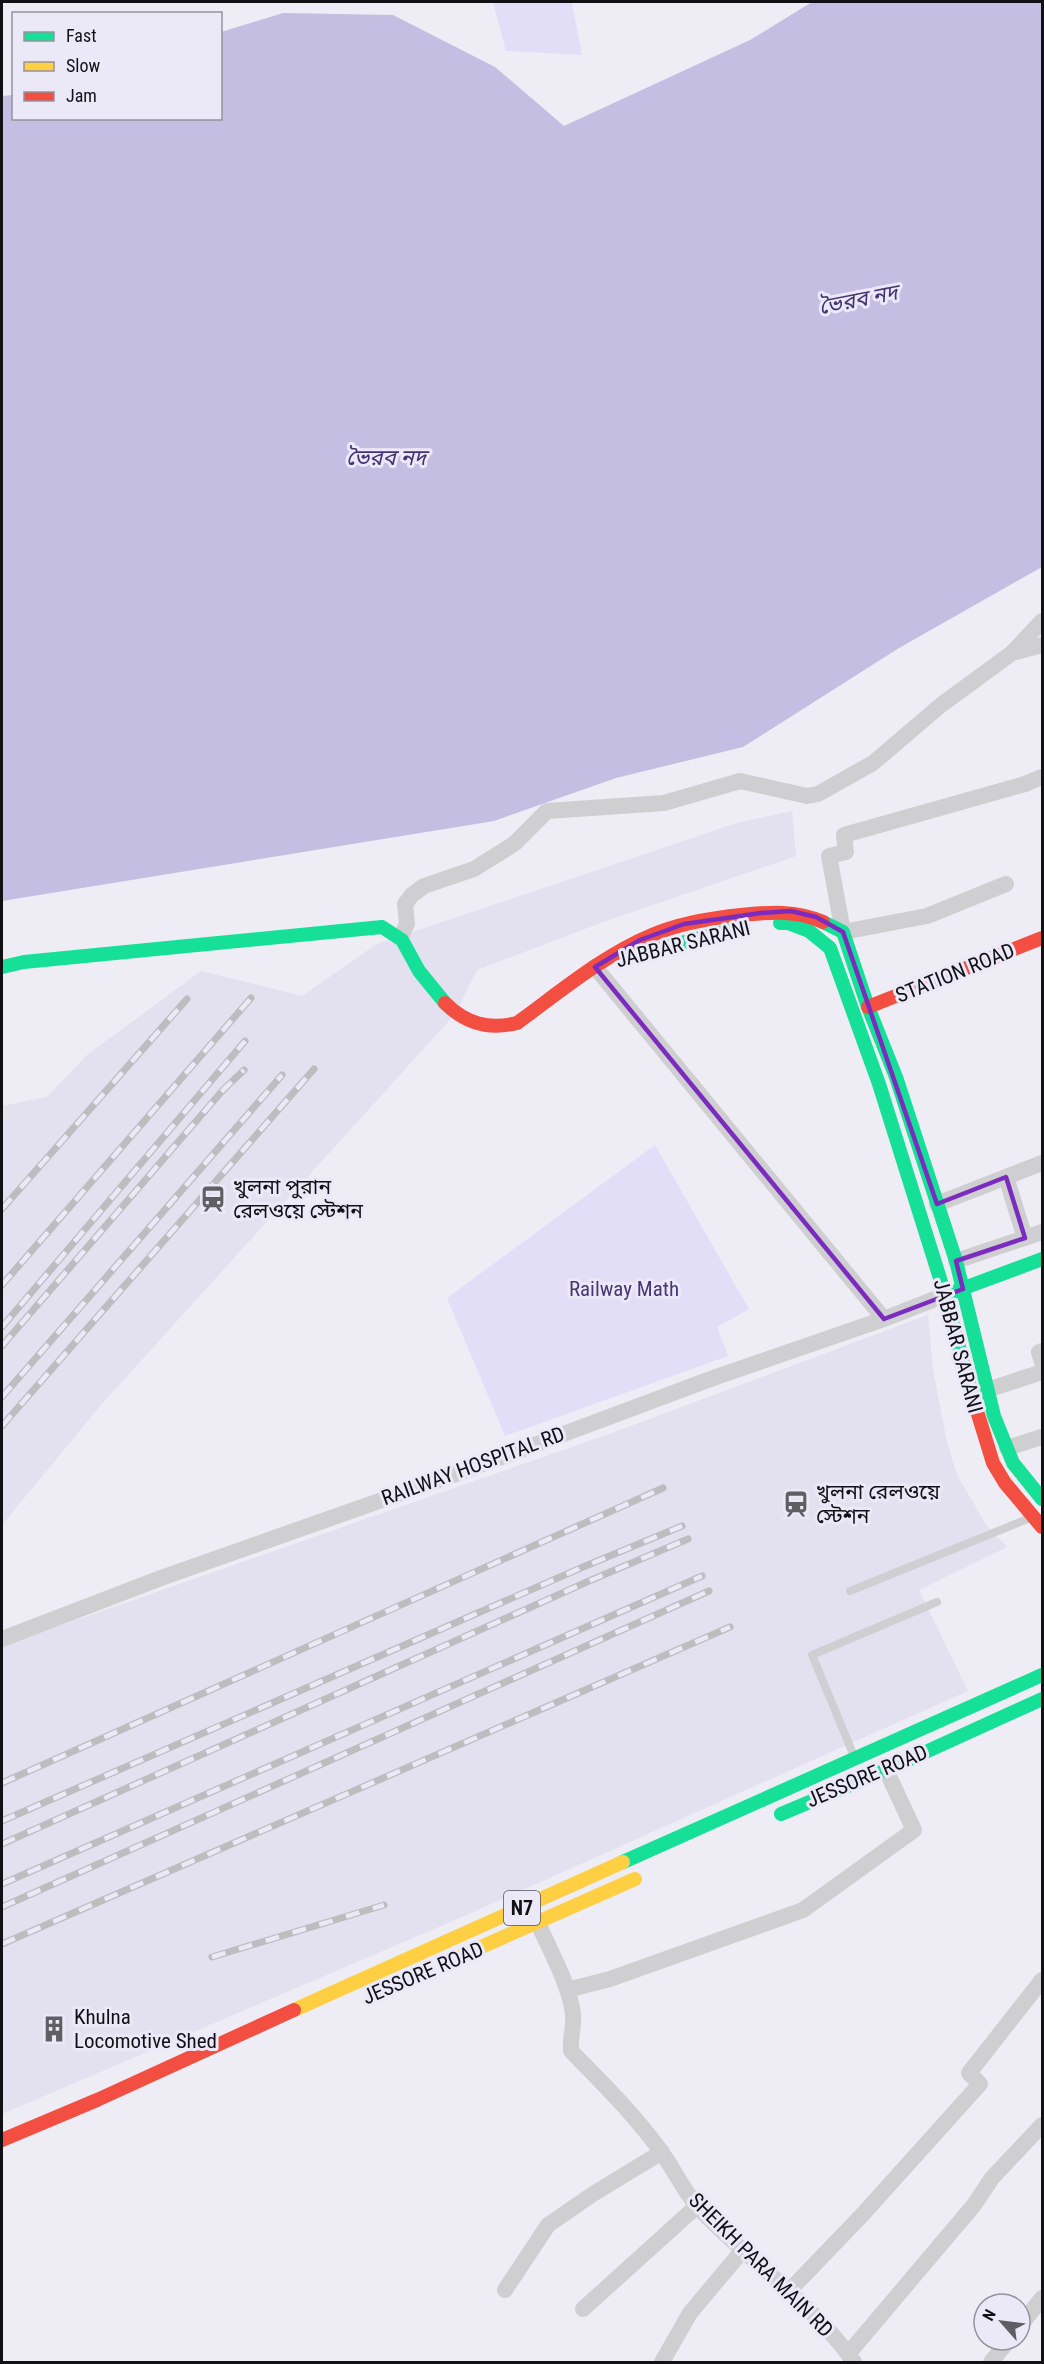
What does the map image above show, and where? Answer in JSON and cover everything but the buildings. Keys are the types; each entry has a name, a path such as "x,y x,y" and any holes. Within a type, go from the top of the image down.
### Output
{"main road":[{"name":"JABBAR SARANI","path":"595,966 640,940 684,924 724,917 792,911 816,917 843,932 868,1007 896,1077 956,1261 994,1416 1013,1463 1042,1499"},
{"name":"JABBAR SARANI","path":"595,966 688,940 760,924 788,923 809,931 830,948 879,1084 945,1295 982,1432 993,1463 1005,1482 1038,1522"},
{"path":"2,967 24,962 382,927 401,936 420,972 448,1006 473,1024 486,1028 503,1028 517,1023 595,966"},
{"name":"STATION ROAD","path":"868,1007 1042,938"},
{"path":"945,1295 1042,1259"},
{"name":"N7","path":"2,2140 97,2100 1042,1675"},
{"name":"JESSORE ROAD","path":"763,1821 886,1770 1042,1699"},
{"name":"JESSORE ROAD","path":"450,1961 645,1875"},
{"path":"515,1911 537,1923 539,1900"}],"street":[{"path":"401,936 407,924 405,904 412,895 424,886 474,869 514,844 547,811 664,802 740,781 807,796 818,794 873,763 941,705 1011,653 1042,621"},
{"path":"1011,653 1042,645"},
{"path":"1006,884 927,916 843,932 829,856 846,852 844,835 1025,784 1042,777"},
{"path":"595,966 884,1319"},
{"path":"938,1204 1042,1163"},
{"path":"1006,1177 1025,1238"},
{"path":"956,1261 1042,1232"},
{"name":"RAILWAY HOSPITAL RD","path":"2,1638 160,1578 467,1470 945,1295"},
{"path":"1042,1351 1039,1352 1042,1362"},
{"path":"987,1390 1042,1372"},
{"path":"1007,1448 1042,1437"},
{"path":"567,1990 610,1979 803,1910 914,1830 886,1770"},
{"name":"SHEIKH PARA MAIN RD","path":"537,1923 567,1990 573,2014 571,2051 634,2116 662,2152 697,2206 742,2251 789,2291 851,2358"},
{"path":"789,2291 863,2214 980,2084 969,2073 1042,1980"},
{"path":"851,2358 975,2205 992,2178 1042,2125"},
{"path":"505,2290 548,2225 592,2194 662,2152"},
{"path":"584,2309 697,2206"},
{"path":"662,2362 690,2313 742,2251"},
{"path":"1032,2311 1042,2298"}],"lane":[{"path":"850,1591 1038,1522"},
{"path":"855,1759 812,1655 937,1602"}],"highlighted area":[{"path":"791,911 816,917 843,932 937,1204 1006,1177 1025,1238 956,1261 963,1289 884,1319 595,967 640,940 684,924 761,913"}],"shaded area":[{"path":"792,811 796,856 603,922 477,970 455,1014 100,1406 2,1525 2,1106 47,1097 87,1055 201,971 302,996 377,944 737,823"},
{"path":"928,1315 933,1370 947,1442 957,1475 987,1526 1007,1547 919,1590 968,1691 462,1917 2,2114 2,1646 612,1433"}],"green space":[{"path":"493,2 575,2 572,3 582,55 506,51"},
{"name":"Railway Math","path":"655,1145 749,1309 717,1327 728,1356 505,1436 447,1298"}],"water":[{"name":"ভৈরব নদ","path":"812,2 1042,2 1042,567 899,648 743,747 616,778 494,821 2,901 2,96 12,95 12,120 222,120 222,32 283,13 393,15 495,67 564,126 750,40"}],"railway":[{"path":"2,1285 251,998"},
{"path":"2,1209 187,999"},
{"path":"2,1327 245,1041"},
{"path":"2,1426 314,1069"},
{"path":"2,1346 223,1090 244,1070"},
{"path":"2,1397 282,1075"},
{"path":"2,1783 663,1488"},
{"path":"2,1821 682,1526"},
{"path":"2,1844 589,1581 688,1539"},
{"path":"2,1884 702,1576"},
{"path":"2,1907 709,1591"},
{"path":"2,1944 730,1627"},
{"path":"212,1957 384,1905"}],"traffic: fast":[{"path":"823,922 843,932 868,1007 896,1077 956,1261 994,1416 1013,1463 1042,1499"},
{"path":"780,923 788,923 809,931 830,948 879,1084 943,1288 973,1398"},
{"path":"2,967 24,962 382,927 402,940 419,971 445,1003"},
{"path":"654,950 727,931"},
{"path":"948,1294 1042,1259"},
{"path":"623,1862 1042,1675"},
{"path":"781,1814 886,1770 1042,1699"}],"traffic: slow":[{"path":"294,2010 623,1862"},
{"path":"463,1955 635,1879"}],"traffic: jam":[{"path":"445,1003 461,1016 478,1023 497,1026 517,1023 616,953 663,931 707,919 762,913 803,915 823,922"},
{"path":"868,1007 1042,938"},
{"path":"973,1398 993,1463 1005,1483 1042,1527"},
{"path":"2,2140 97,2100 294,2010"}],"place":[{"name":"খুলনা পুরান রেলওয়ে স্টেশন","path":"213,1199"},
{"name":"খুলনা রেলওয়ে স্টেশন","path":"796,1504"},
{"name":"Khulna Locomotive Shed","path":"54,2029"}]}
